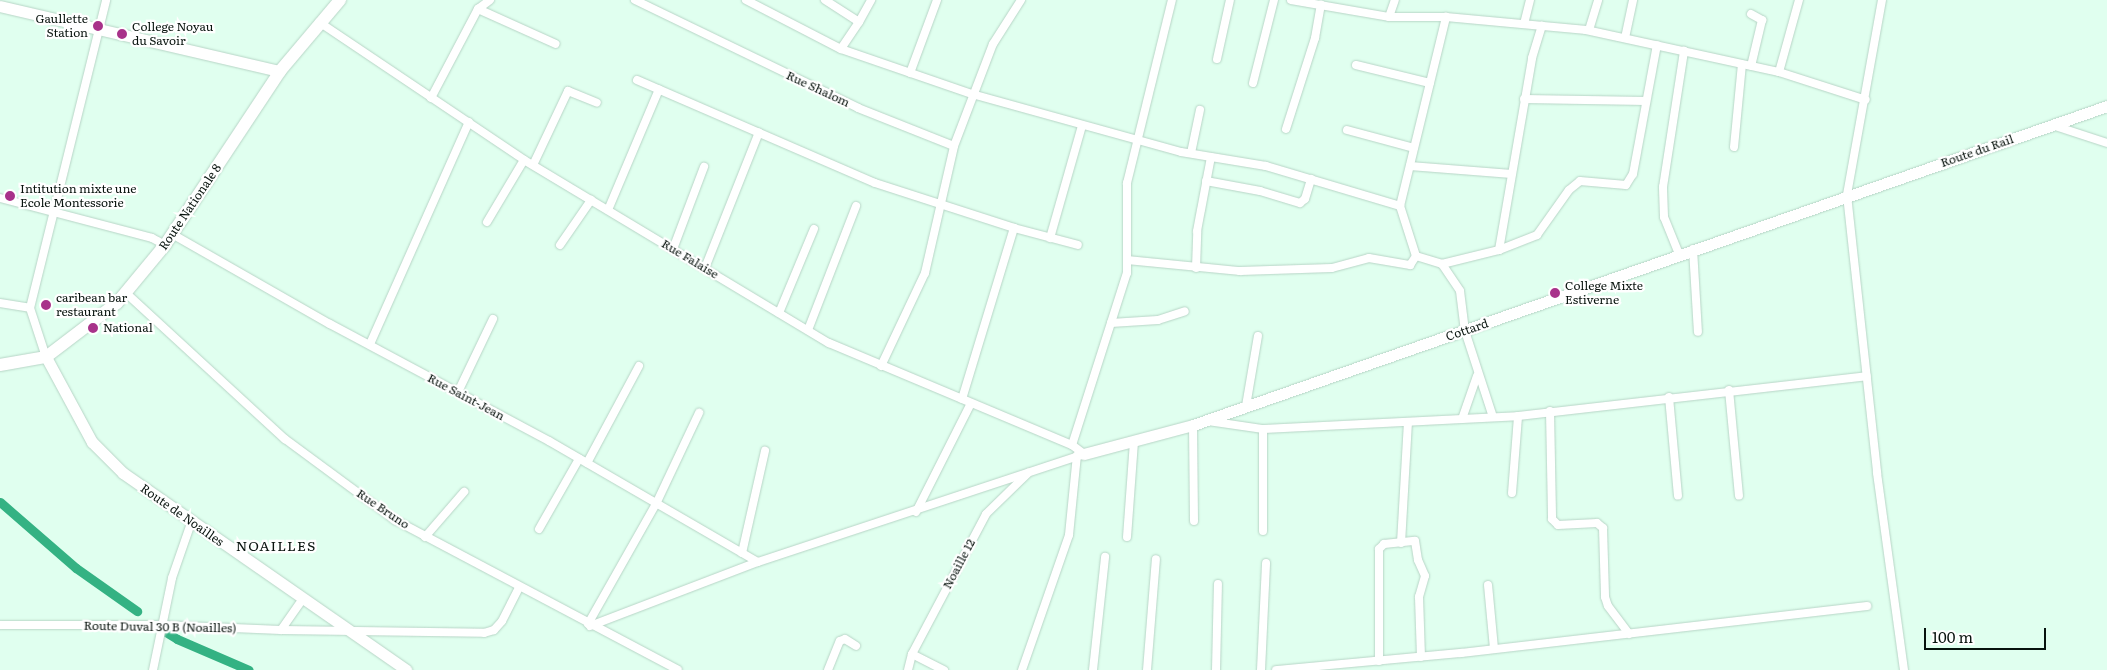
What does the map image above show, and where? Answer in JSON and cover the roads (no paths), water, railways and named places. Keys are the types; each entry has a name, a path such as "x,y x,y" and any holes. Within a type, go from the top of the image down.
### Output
{"main road":[{"name":"Route Nationale 8","path":"0,365 46,357 89,327 126,293 165,245 280,71 319,22 340,0"}],"street":[{"path":"46,357 30,308 52,211 106,0"},
{"path":"431,98 478,9 490,0"},
{"name":"Rue Shalom","path":"634,0 858,108 954,146"},
{"path":"746,0 841,49 972,94 1082,126 1190,153 1266,166 1400,206"},
{"path":"825,0 858,22"},
{"path":"841,49 871,0"},
{"path":"910,73 936,0"},
{"path":"881,366 925,272 942,206 954,146 972,94 993,44 1021,0"},
{"path":"1072,445 1125,283 1127,260 1127,183 1136,138 1172,0"},
{"path":"1217,59 1230,0"},
{"path":"1253,83 1274,0"},
{"path":"1290,0 1307,1 1389,17 1446,17 1589,30 1779,72 1866,100"},
{"path":"1389,17 1395,0"},
{"path":"1524,24 1530,0"},
{"path":"1589,30 1598,0"},
{"path":"1625,38 1633,0"},
{"path":"1779,72 1799,0"},
{"path":"1882,0 1866,100 1847,195 1877,473 1904,670"},
{"path":"1286,129 1314,38 1320,5"},
{"path":"0,6 98,31 280,71"},
{"path":"478,9 556,44"},
{"path":"1751,14 1762,18 1751,66"},
{"path":"1416,256 1400,206 1446,17"},
{"name":"Rue Falaise","path":"319,22 524,160 808,330 881,366 1072,445 1080,454"},
{"path":"1499,250 1524,99 1542,26"},
{"path":"1416,256 1442,264 1499,250 1541,232 1557,205 1580,181 1626,185 1633,174 1657,45"},
{"path":"1679,254 1664,217 1662,187 1684,51"},
{"path":"1734,147 1742,64"},
{"path":"1356,65 1430,83"},
{"path":"637,80 875,184 1014,228 1078,245"},
{"path":"608,210 659,90"},
{"path":"533,165 568,91 597,104"},
{"path":"1524,99 1646,101"},
{"name":"Route du Rail","path":"1847,195 2107,106"},
{"path":"1190,153 1200,110"},
{"path":"370,344 469,122"},
{"path":"2052,125 2107,143"},
{"path":"1050,238 1082,126"},
{"path":"1347,130 1414,148"},
{"path":"705,268 759,132"},
{"path":"1196,268 1197,231 1211,157"},
{"path":"487,222 524,160"},
{"path":"1410,166 1512,174"},
{"path":"673,249 704,167"},
{"path":"1206,181 1260,191 1300,203 1305,199 1311,179"},
{"name":"Cottard","path":"1080,454 1193,425 1465,331 1847,195"},
{"path":"0,198 152,238 165,245"},
{"path":"560,245 591,200"},
{"path":"808,330 856,206"},
{"path":"962,399 1014,228"},
{"path":"779,313 814,229"},
{"name":"Rue Saint-Jean","path":"172,234 579,458 758,562"},
{"path":"1693,249 1698,332"},
{"path":"1127,260 1240,271 1332,268 1369,258 1410,265 1416,256"},
{"path":"1442,264 1460,291 1465,331 1477,376 1493,417"},
{"name":"Rue Bruno","path":"126,293 285,439 394,520 589,625 678,670"},
{"path":"0,302 30,308"},
{"path":"1111,323 1158,320 1185,311"},
{"path":"458,392 493,319"},
{"path":"1246,406 1258,336"},
{"name":"Route de Noailles","path":"46,357 92,442 123,473 191,523 406,670"},
{"path":"587,463 639,366"},
{"path":"1462,419 1477,376"},
{"path":"1207,420 1263,428 1408,423 1518,416 1729,390 1867,376"},
{"path":"1729,390 1739,496"},
{"path":"1669,397 1678,496"},
{"path":"916,512 971,403"},
{"path":"1550,411 1552,519 1558,525 1597,523 1603,528 1605,597 1608,606 1629,634"},
{"path":"589,625 656,504 699,413"},
{"path":"1512,493 1518,416"},
{"path":"1401,543 1408,423"},
{"path":"1193,425 1194,521"},
{"path":"1263,428 1263,530"},
{"path":"1127,537 1134,441"},
{"path":"742,553 765,451"},
{"path":"589,625 758,562 916,512 1080,454 1069,535 1022,670"},
{"path":"538,529 579,458"},
{"name":"Noaille 12","path":"908,670 912,654 986,514 1029,472"},
{"path":"426,536 464,492"},
{"path":"153,670 172,578 191,523"},
{"path":"1379,661 1378,554 1384,544 1416,542 1418,560 1425,573 1420,597 1421,657"},
{"path":"1093,670 1105,558"},
{"path":"1147,670 1156,559"},
{"path":"1262,670 1266,563"},
{"path":"1216,670 1218,584"},
{"path":"1488,585 1494,649"},
{"name":"Route Duval 30 B (Noailles)","path":"0,624 161,625 352,634 484,634 494,630 502,621 519,588"},
{"path":"281,630 303,599"},
{"path":"1276,670 1421,657 1867,606"},
{"path":"828,670 840,641 845,639 856,646"},
{"path":"912,654 944,670"}],"waterway":[{"path":"0,502 76,568 137,611"},
{"path":"159,628 177,639 249,670"}],"place":[{"name":"Gaullette Station","path":"98,26"},
{"name":"College Noyau du Savoir","path":"122,34"},
{"name":"Intitution mixte une Ecole Montessorie","path":"10,196"},
{"name":"College Mixte Estiverne","path":"1555,293"},
{"name":"caribean bar restaurant","path":"46,305"},
{"name":"National","path":"93,328"}],"district":[{"name":"NOAILLES","path":"276,545"}]}
